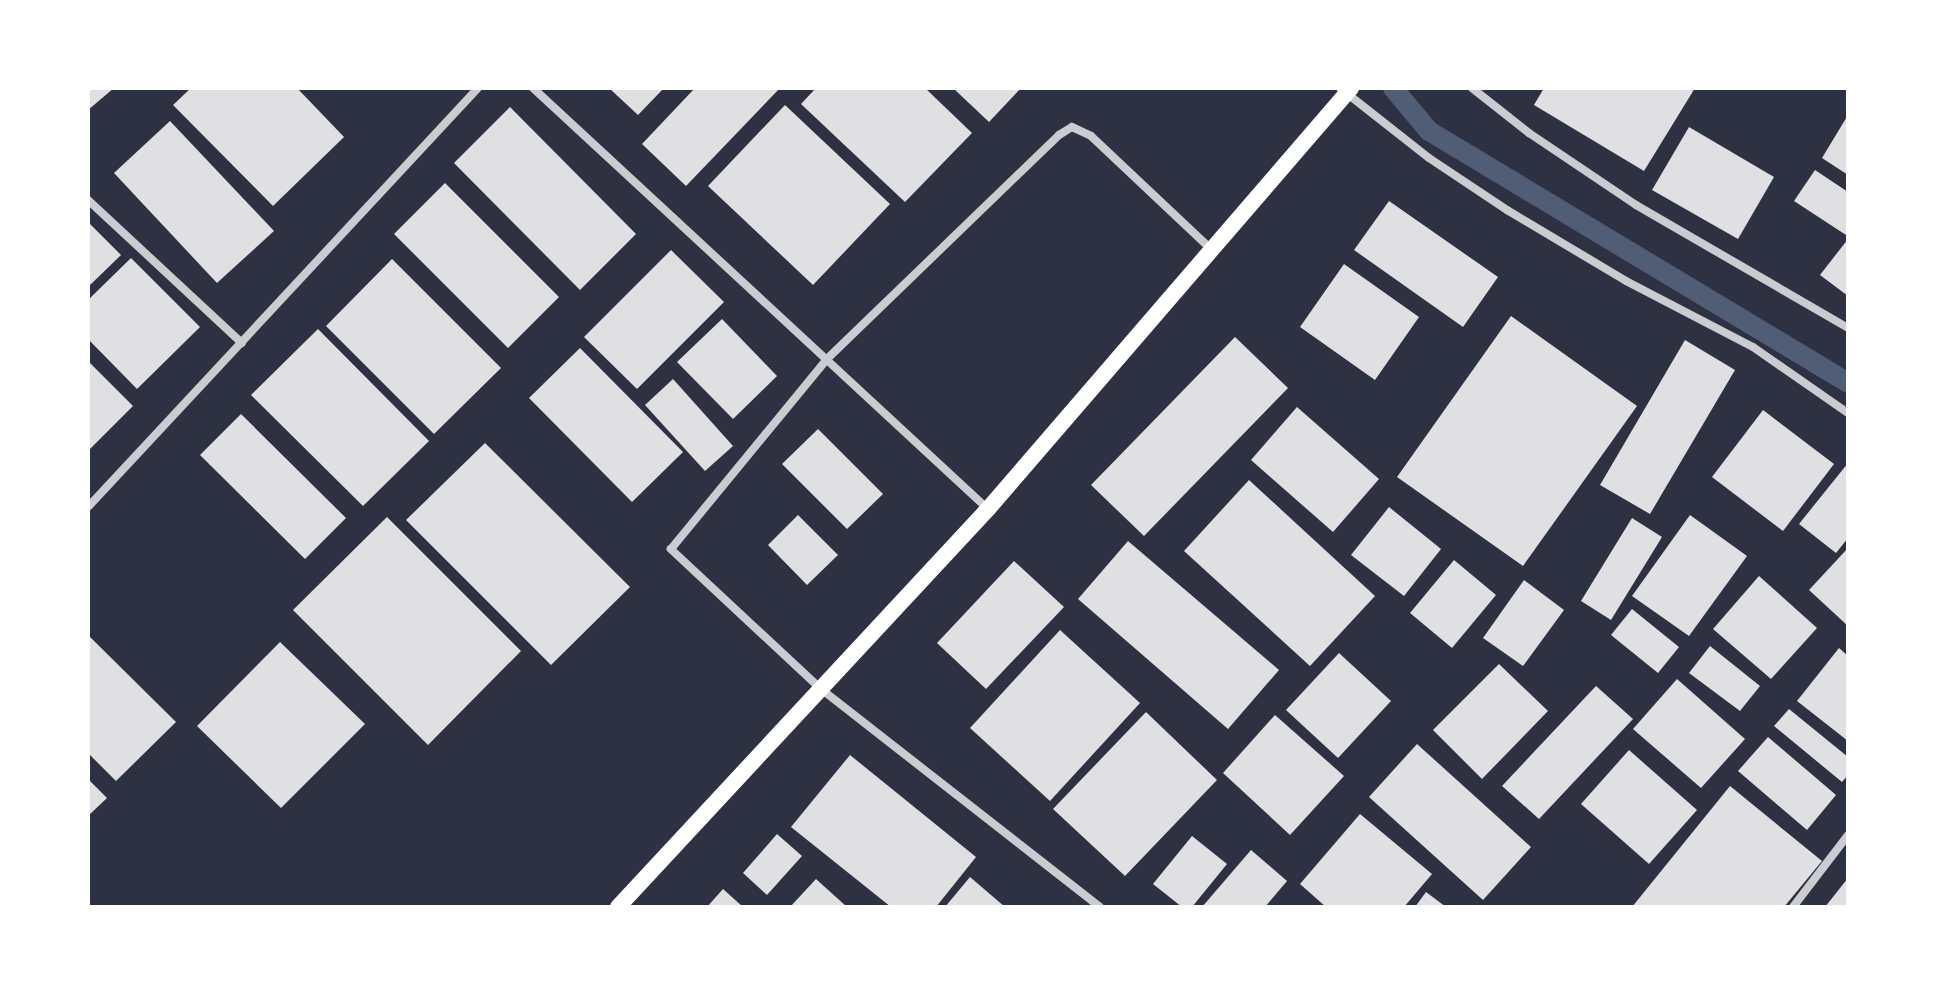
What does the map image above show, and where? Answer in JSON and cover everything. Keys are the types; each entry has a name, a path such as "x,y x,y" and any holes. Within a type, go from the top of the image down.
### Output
{"main road":[{"path":"618,907 988,509 1213,251 1345,90"}],"street":[{"path":"88,507 478,88"},
{"path":"533,88 988,509"},
{"path":"1472,88 1529,133 1636,205 1848,328"},
{"path":"1345,90 1429,158 1507,210 1626,281 1753,347 1848,413"},
{"path":"1100,907 822,690 671,549 828,358 1059,135 1072,127 1091,136 1213,251"},
{"path":"88,200 242,343"},
{"path":"1793,907 1848,835"}],"building":[{"path":"88,88 114,88 88,110"},
{"path":"191,88 297,88 344,137 273,206 173,105"},
{"path":"609,88 664,88 638,115"},
{"path":"695,88 780,88 686,186 642,144"},
{"path":"816,88 925,88 972,133 905,202 801,104"},
{"path":"953,88 1021,88 989,122"},
{"path":"1544,88 1695,88 1644,171 1534,105"},
{"path":"785,105 890,204 813,285 708,186"},
{"path":"510,107 636,234 580,290 454,163"},
{"path":"1848,115 1848,175 1822,158"},
{"path":"170,121 274,231 217,283 114,173"},
{"path":"1689,127 1774,177 1738,239 1652,190"},
{"path":"1815,170 1848,192 1846,235 1794,201"},
{"path":"445,183 559,297 508,348 394,234"},
{"path":"1389,201 1498,277 1463,327 1354,250"},
{"path":"88,222 121,255 88,287"},
{"path":"1848,239 1848,296 1820,275"},
{"path":"671,250 724,302 637,389 584,337"},
{"path":"131,258 200,327 137,389 88,339 88,300"},
{"path":"392,259 501,368 434,434 326,326"},
{"path":"1344,264 1419,317 1375,380 1300,327"},
{"path":"1511,316 1637,406 1523,566 1397,477"},
{"path":"722,319 777,376 733,419 677,362"},
{"path":"318,329 429,441 363,506 251,395"},
{"path":"1235,337 1288,388 1144,536 1091,485"},
{"path":"1685,340 1735,370 1650,514 1600,485"},
{"path":"580,348 683,452 632,502 529,398"},
{"path":"88,361 133,406 88,451"},
{"path":"673,379 733,446 705,471 645,405"},
{"path":"1297,407 1379,479 1333,532 1251,460"},
{"path":"1763,410 1834,464 1783,531 1712,477"},
{"path":"241,414 346,518 305,559 200,455"},
{"path":"818,429 883,494 847,529 782,464"},
{"path":"485,443 630,587 551,665 406,520"},
{"path":"1848,463 1848,538 1836,553 1799,524"},
{"path":"1249,480 1375,596 1310,666 1184,551"},
{"path":"1389,507 1441,549 1404,596 1351,555"},
{"path":"798,515 838,555 807,585 768,545"},
{"path":"1690,515 1747,556 1689,636 1632,596"},
{"path":"387,517 521,651 428,745 293,610"},
{"path":"1632,518 1662,537 1611,620 1581,601"},
{"path":"1128,541 1279,670 1228,729 1078,599"},
{"path":"1848,548 1848,626 1809,590"},
{"path":"1454,560 1496,595 1452,648 1410,613"},
{"path":"1014,561 1064,607 986,689 937,643"},
{"path":"1759,576 1817,628 1771,679 1713,629"},
{"path":"1524,580 1564,610 1523,666 1483,638"},
{"path":"1632,609 1679,647 1658,673 1611,635"},
{"path":"1060,630 1140,703 1050,801 970,728"},
{"path":"88,635 176,722 116,781 88,753"},
{"path":"280,642 365,724 281,808 197,726"},
{"path":"1710,646 1760,686 1740,711 1689,673"},
{"path":"1839,648 1848,656 1848,741 1797,701"},
{"path":"1339,653 1391,701 1338,758 1286,710"},
{"path":"1499,664 1548,711 1482,779 1433,730"},
{"path":"1677,679 1745,739 1701,788 1633,729"},
{"path":"1596,686 1633,719 1539,819 1502,786"},
{"path":"1789,709 1848,757 1848,775 1842,782 1774,726"},
{"path":"1146,712 1217,780 1125,876 1053,809"},
{"path":"1275,715 1344,776 1290,835 1223,773"},
{"path":"1768,737 1836,795 1807,830 1738,771"},
{"path":"1417,744 1531,847 1483,900 1369,797"},
{"path":"1629,750 1697,810 1649,864 1581,804"},
{"path":"850,755 976,857 936,907 891,907 791,827"},
{"path":"88,779 107,798 88,816"},
{"path":"1730,786 1822,861 1784,907 1632,907"},
{"path":"1360,814 1432,874 1404,907 1326,907 1300,884"},
{"path":"777,834 802,856 767,895 743,873"},
{"path":"1192,836 1227,864 1192,907 1182,907 1153,884"},
{"path":"1251,850 1287,881 1265,907 1202,907"},
{"path":"970,877 1005,907 945,907"},
{"path":"1848,878 1848,907 1825,907"},
{"path":"816,879 847,907 790,907"},
{"path":"723,889 743,907 707,907"},
{"path":"1426,892 1446,907 1415,907"}],"waterway":[{"path":"1393,88 1429,131 1848,383"}]}
